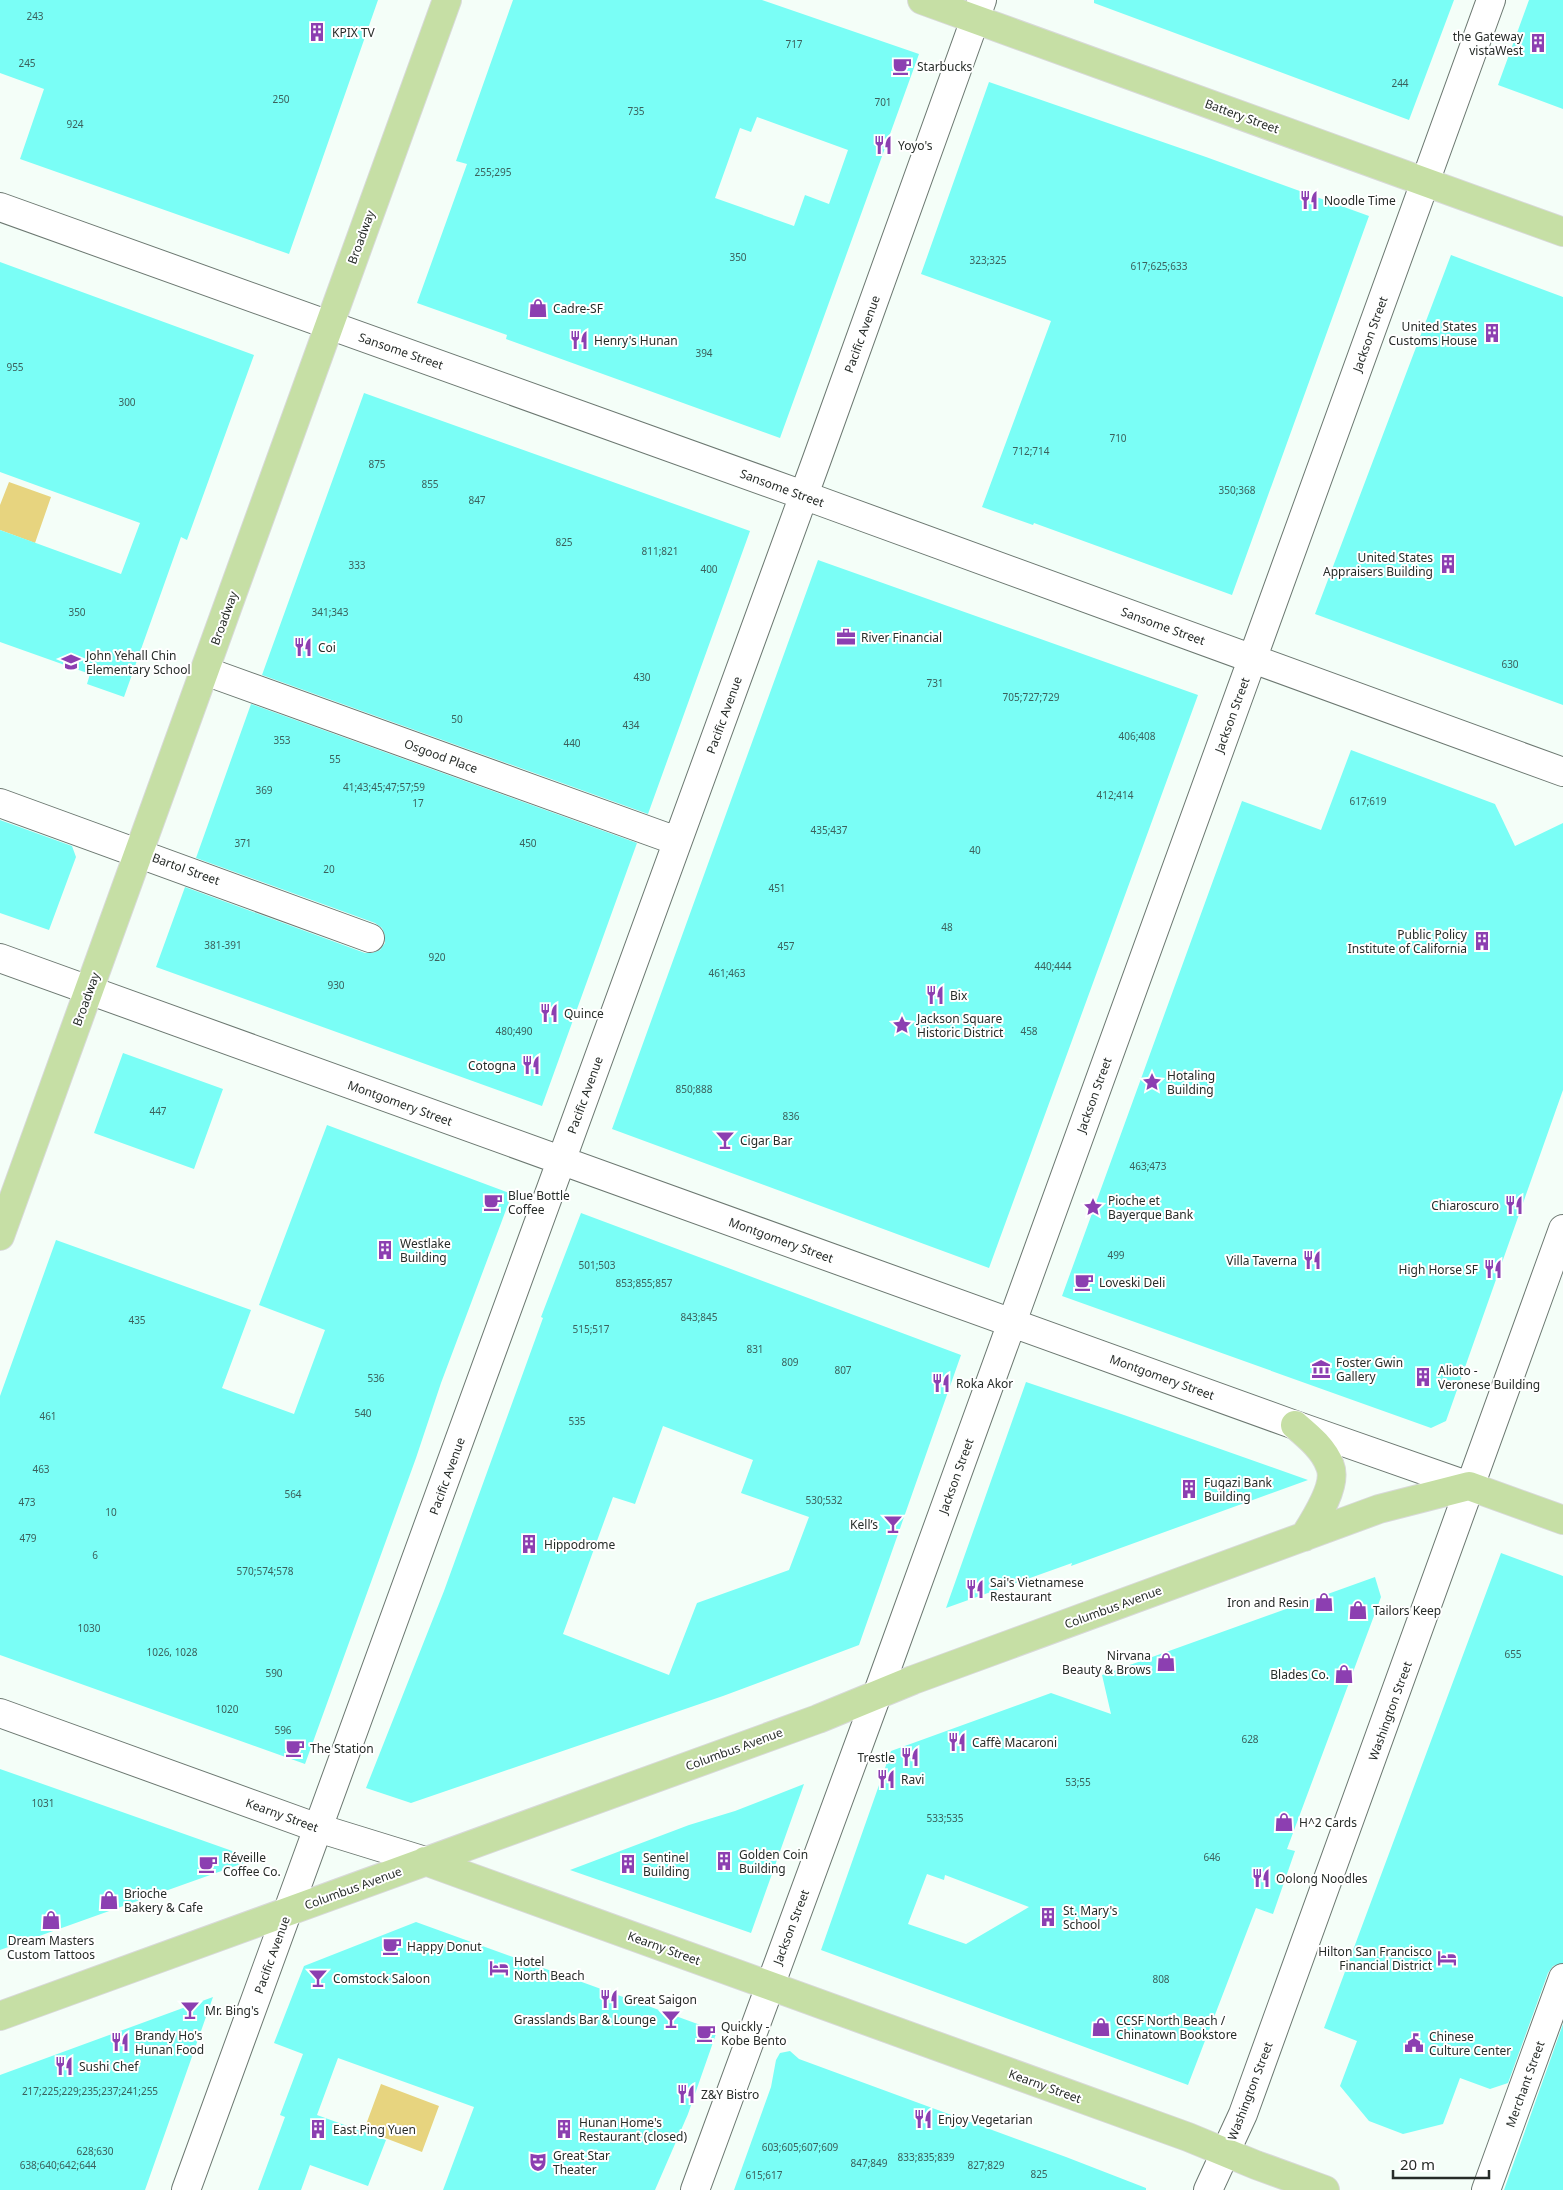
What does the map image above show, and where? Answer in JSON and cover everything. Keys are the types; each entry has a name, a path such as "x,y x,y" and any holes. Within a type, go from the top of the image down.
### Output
{"main road":[{"name":"Broadway","path":"0,1236 447,0"},
{"name":"Battery Street","path":"922,0 978,10 1426,182 1563,232"},
{"path":"1294,1425 1322,1452 1332,1473 1328,1491 1304,1537"},
{"name":"Montgomery Street","path":"1469,1486 1563,1520"},
{"name":"Columbus Avenue","path":"0,2016 877,1696 913,1680 1379,1509 1469,1486"},
{"name":"Kearny Street","path":"425,1861 1188,2137 1325,2190"}],"street":[{"name":"Jackson Street","path":"695,2190 877,1696 1491,0"},
{"name":"Pacific Avenue","path":"186,2190 678,841 978,10"},
{"name":"Sansome Street","path":"0,207 329,327 375,341 803,495 1563,772"},
{"name":"Osgood Place","path":"205,671 678,841"},
{"name":"Bartol Street","path":"0,803 370,938"},
{"name":"Montgomery Street","path":"0,958 1294,1425 1469,1486"},
{"name":"Washington Street","path":"1208,2190 1243,2114 1563,1229"},
{"name":"Kearny Street","path":"0,1713 318,1828 425,1861"},
{"name":"Merchant Street","path":"1486,2190 1563,1978"}],"shaded area":[{"path":"9,482 51,497 35,543 0,530 0,505"},
{"path":"381,2084 439,2106 422,2152 364,2130"}],"building":[{"path":"0,0 378,0 289,254 20,159 44,89 0,73"},
{"path":"513,0 762,0 919,54 780,438 506,339 507,335 417,303 467,164 456,161","holes":["757,117 848,150 829,204 805,195 794,226 715,198 740,128 751,132"]},
{"path":"1094,0 1454,0 1409,120 1094,3"},
{"name":"the Gateway vistaWest","path":"1529,0 1563,0 1563,109 1498,85"},
{"path":"989,82 1369,216 1232,595 1034,523 1033,525 982,507 1051,321 921,274"},
{"path":"1451,255 1563,297 1563,705 1315,614"},
{"path":"0,262 254,355 187,540 181,537 124,697 87,684 90,674 0,642 0,530 121,574 140,523 0,472"},
{"path":"364,393 750,531 648,814 262,675"},
{"path":"818,560 1198,695 989,1268 612,1129"},
{"path":"251,704 637,843 542,1106 156,967 185,887 365,953 380,950 385,943 382,928 375,923 196,858"},
{"path":"1351,750 1495,804 1515,846 1563,823 1563,1090 1446,1421 1431,1428 1062,1296 1242,801 1321,830"},
{"path":"0,820 72,846 76,857 49,930 0,913"},
{"path":"123,1053 223,1089 194,1169 94,1133"},
{"path":"327,1125 512,1194 441,1383 416,1458 305,1764 0,1655 0,1396 56,1240 251,1310 222,1388 294,1414 325,1330 259,1305"},
{"path":"581,1213 961,1355 859,1645 723,1696 411,1803 366,1788 444,1591 543,1318 541,1317","holes":["663,1426 753,1460 741,1493 809,1517 789,1570 697,1603 669,1675 563,1634 613,1497 635,1504"]},
{"path":"1026,1382 1308,1480 1071,1566 1072,1563 946,1608"},
{"name":"Hilton San Francisco Financial District","path":"1501,1553 1563,1576 1563,1963 1553,1966 1548,1973 1508,2083 1490,2089 1460,2078 1443,2124 1403,2134 1369,2121 1340,2086 1357,2041 1324,2028"},
{"path":"1375,1577 1381,1597 1287,1849 1295,1851 1273,1914 1256,1908 1188,2085 821,1950 891,1751 1051,1693 1111,1714 1102,1675","holes":["927,1874 944,1880 945,1875 1029,1907 966,1944 908,1924"]},
{"path":"0,1769 74,1795 255,1859 0,1950"},
{"name":"Golden Coin Building","path":"804,1784 751,1933 570,1870 689,1825 735,1811"},
{"path":"416,1922 717,2031 688,2114 655,2190 443,2190 474,2107 338,2058 317,2115 386,2140 368,2186 310,2165 301,2190 258,2190 285,2117 280,2115 303,2054 274,2043 304,1966"},
{"path":"213,1997 145,2190 0,2190 0,2075"},
{"path":"1563,2024 1563,2190 1504,2190 1546,2072"},
{"path":"790,2051 799,2059 1066,2157 1146,2188 1146,2190 734,2190 771,2087 776,2060 780,2053"}],"place":[{"name":"KPIX TV","path":"317,32"},
{"name":"the Gateway vistaWest","path":"1538,43"},
{"name":"Starbucks","path":"902,66"},
{"name":"Yoyo's","path":"883,145"},
{"name":"Noodle Time","path":"1309,200"},
{"name":"Cadre-SF","path":"538,308"},
{"name":"United States Customs House","path":"1492,333"},
{"name":"Henry's Hunan","path":"579,340"},
{"name":"United States Appraisers Building","path":"1448,564"},
{"name":"River Financial","path":"846,637"},
{"name":"Coi","path":"303,647"},
{"name":"John Yehall Chin Elementary School","path":"71,662"},
{"name":"Public Policy Institute of California","path":"1482,941"},
{"name":"Bix","path":"935,995"},
{"name":"Quince","path":"549,1013"},
{"name":"Jackson Square Historic District","path":"902,1025"},
{"name":"Cotogna","path":"531,1065"},
{"name":"Hotaling Building","path":"1152,1082"},
{"name":"Cigar Bar","path":"725,1140"},
{"name":"Blue Bottle Coffee","path":"493,1202"},
{"name":"Chiaroscuro","path":"1514,1205"},
{"name":"Pioche et Bayerque Bank","path":"1093,1207"},
{"name":"Westlake Building","path":"385,1250"},
{"name":"Villa Taverna","path":"1312,1260"},
{"name":"High Horse SF","path":"1493,1269"},
{"name":"Loveski Deli","path":"1084,1282"},
{"name":"Foster Gwin Gallery","path":"1321,1369"},
{"name":"Alioto - Veronese Building","path":"1423,1377"},
{"name":"Roka Akor","path":"941,1383"},
{"name":"Fugazi Bank Building","path":"1189,1489"},
{"name":"Kell’s","path":"893,1524"},
{"name":"Hippodrome","path":"529,1544"},
{"name":"Sai's Vietnamese Restaurant","path":"975,1589"},
{"name":"Iron and Resin","path":"1324,1602"},
{"name":"Tailors Keep","path":"1358,1610"},
{"name":"Nirvana Beauty & Brows","path":"1166,1662"},
{"name":"Blades Co.","path":"1344,1674"},
{"name":"Caffè Macaroni","path":"957,1742"},
{"name":"The Station","path":"295,1748"},
{"name":"Trestle","path":"910,1757"},
{"name":"Ravi","path":"886,1779"},
{"name":"H^2 Cards","path":"1284,1822"},
{"name":"Golden Coin Building","path":"724,1861"},
{"name":"Réveille Coffee Co.","path":"208,1864"},
{"name":"Sentinel Building","path":"628,1864"},
{"name":"Oolong Noodles","path":"1261,1878"},
{"name":"Brioche Bakery & Cafe","path":"109,1900"},
{"name":"St. Mary's School","path":"1048,1917"},
{"name":"Dream Masters Custom Tattoos","path":"51,1920"},
{"name":"Happy Donut","path":"392,1946"},
{"name":"Hilton San Francisco Financial District","path":"1447,1958"},
{"name":"Hotel North Beach","path":"499,1968"},
{"name":"Comstock Saloon","path":"318,1978"},
{"name":"Great Saigon","path":"609,1999"},
{"name":"Mr. Bing's","path":"190,2010"},
{"name":"Grasslands Bar & Lounge","path":"671,2019"},
{"name":"CCSF North Beach / Chinatown Bookstore","path":"1101,2027"},
{"name":"Quickly - Kobe Bento","path":"706,2033"},
{"name":"Brandy Ho's Hunan Food","path":"120,2042"},
{"name":"Chinese Culture Center","path":"1414,2043"},
{"name":"Sushi Chef","path":"64,2066"},
{"name":"Z&Y Bistro","path":"686,2094"},
{"name":"Enjoy Vegetarian","path":"923,2119"},
{"name":"East Ping Yuen","path":"318,2129"},
{"name":"Hunan Home's Restaurant (closed)","path":"564,2129"},
{"name":"Great Star Theater","path":"538,2162"}]}
